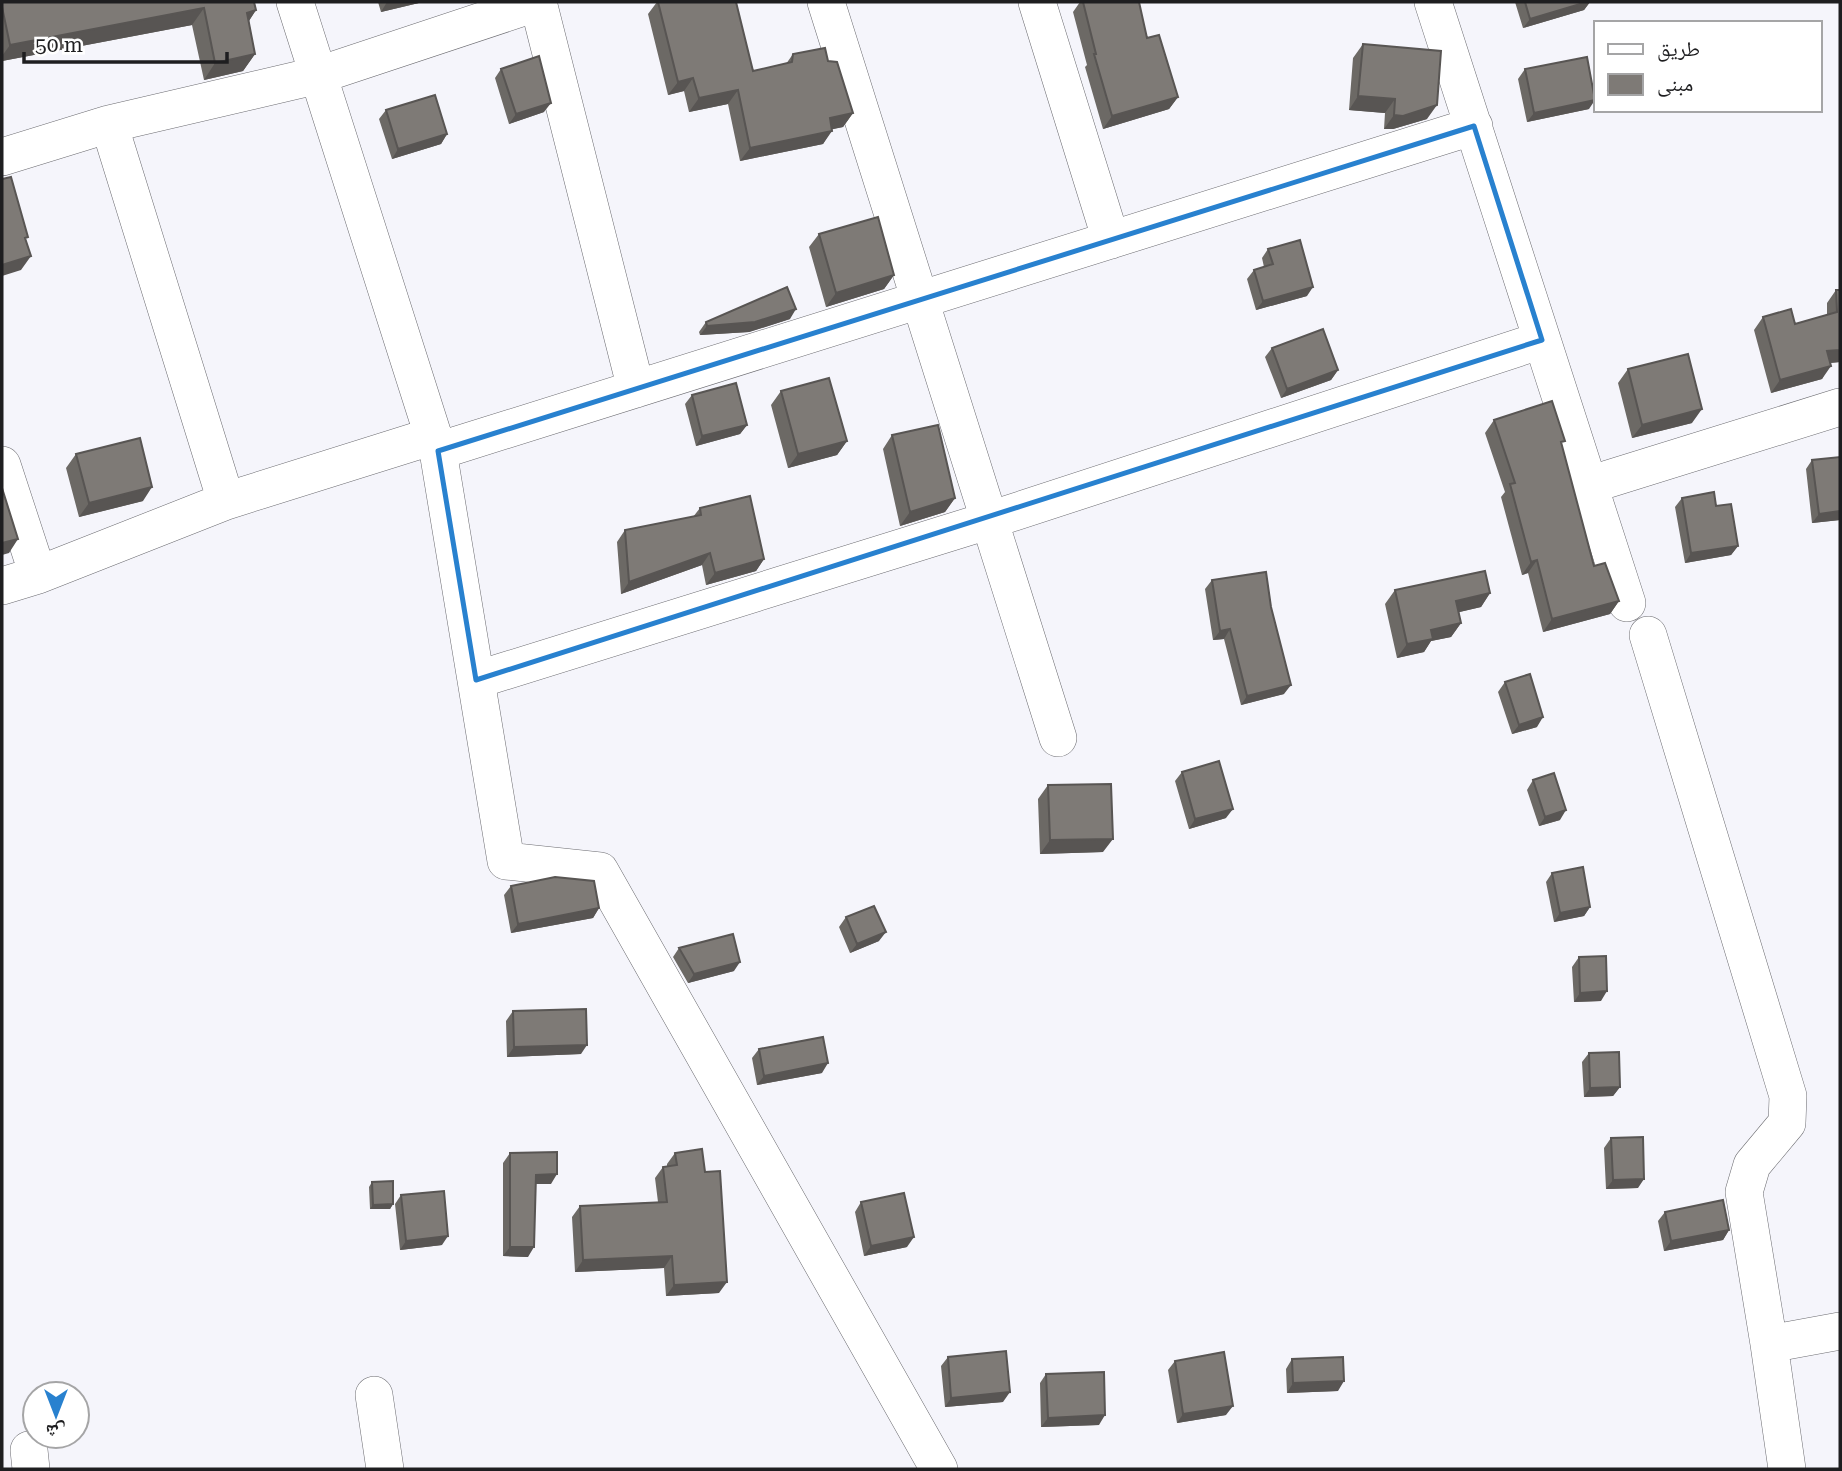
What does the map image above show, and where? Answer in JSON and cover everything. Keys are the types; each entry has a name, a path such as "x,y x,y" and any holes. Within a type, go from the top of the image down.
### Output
{"street":[{"path":"295,2 435,444 506,862 600,871 939,1469"},
{"path":"2,157 109,124 319,75 539,2 636,389"},
{"path":"826,2 1058,738"},
{"path":"1037,2 1111,240"},
{"path":"1433,2 1627,603"},
{"path":"109,124 226,501"},
{"path":"2,586 38,575 226,501 636,389 1474,126"},
{"path":"476,680 990,520 1542,340"},
{"path":"1589,485 1840,407"},
{"path":"2,465 38,575"},
{"path":"1648,635 1788,1096 1787,1123 1752,1165 1744,1192 1787,1469"},
{"path":"1769,1344 1840,1331"},
{"path":"374,1395 385,1469"}],"highlighted area":[{"path":"1474,126 1542,340 476,680 438,451"}],"building":[{"path":"2,2 254,2 256,10 247,13 255,54 215,63 204,8 10,45"},
{"path":"658,2 736,2 753,71 792,62 793,54 825,48 828,61 837,62 853,113 830,118 832,131 750,148 738,90 699,98 693,78 678,82"},
{"path":"1083,2 1139,2 1147,38 1159,35 1178,97 1112,116 1094,54"},
{"path":"1525,2 1587,2 1530,19"},
{"path":"1363,44 1441,51 1437,105 1403,116 1394,115 1395,99 1358,96"},
{"path":"539,56 551,103 516,114 501,69"},
{"path":"1587,57 1594,100 1534,113 1525,69"},
{"path":"435,95 447,134 398,149 386,110"},
{"path":"11,177 31,256 2,265 2,179"},
{"path":"878,217 894,275 836,293 819,234"},
{"path":"1300,240 1313,287 1263,301 1254,270 1273,264 1268,249"},
{"path":"787,287 796,309 755,322 707,326 706,322"},
{"path":"1836,290 1840,290 1840,350 1827,351 1831,366 1780,380 1763,317 1791,309 1795,324 1837,312"},
{"path":"1323,329 1338,370 1287,389 1272,348"},
{"path":"1688,354 1702,409 1642,425 1628,369"},
{"path":"829,378 847,441 798,454 781,391"},
{"path":"736,383 747,425 702,436 692,395"},
{"path":"1552,401 1565,441 1561,442 1594,566 1605,563 1619,601 1552,619 1537,560 1531,562 1510,484 1515,483 1494,420"},
{"path":"938,425 955,498 910,512 892,435"},
{"path":"140,438 152,487 89,503 76,454"},
{"path":"1840,457 1840,511 1819,514 1812,460"},
{"path":"2,488 18,539 2,543"},
{"path":"1714,492 1716,506 1731,504 1738,546 1691,553 1682,498"},
{"path":"750,496 764,559 715,573 710,553 629,582 625,530 701,515 700,508"},
{"path":"1485,571 1490,593 1456,601 1461,623 1431,630 1433,639 1407,644 1395,590"},
{"path":"1266,572 1271,607 1291,685 1247,696 1230,629 1220,631 1212,580"},
{"path":"1530,674 1543,717 1519,725 1505,682"},
{"path":"1219,761 1233,809 1195,819 1182,772"},
{"path":"1554,773 1566,810 1545,817 1533,780"},
{"path":"1111,784 1113,839 1050,840 1048,785"},
{"path":"1583,867 1590,907 1560,913 1552,873"},
{"path":"555,877 594,881 599,908 518,924 511,886"},
{"path":"874,906 886,932 857,944 846,917"},
{"path":"733,934 740,962 694,974 679,948"},
{"path":"1606,956 1607,991 1580,993 1579,957"},
{"path":"586,1009 587,1045 514,1047 513,1011"},
{"path":"823,1037 828,1063 764,1076 759,1049"},
{"path":"1619,1052 1620,1087 1590,1088 1589,1053"},
{"path":"1643,1137 1644,1179 1613,1180 1611,1138"},
{"path":"702,1149 705,1172 720,1171 727,1282 674,1285 672,1256 583,1260 580,1206 667,1202 663,1167 677,1165 675,1153"},
{"path":"557,1152 557,1174 536,1175 534,1247 510,1247 510,1153"},
{"path":"393,1181 393,1204 373,1205 372,1182"},
{"path":"444,1191 448,1236 406,1241 401,1195"},
{"path":"904,1193 914,1237 871,1246 861,1202"},
{"path":"1723,1200 1729,1230 1671,1241 1665,1212"},
{"path":"1006,1351 1010,1392 951,1398 948,1357"},
{"path":"1224,1352 1233,1406 1183,1414 1175,1361"},
{"path":"1343,1357 1344,1381 1293,1383 1292,1359"},
{"path":"1104,1372 1105,1415 1048,1418 1046,1374"}]}
